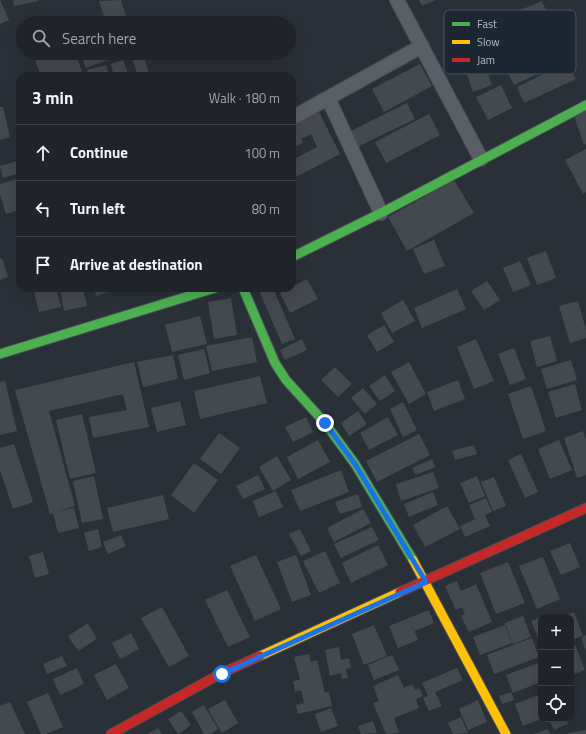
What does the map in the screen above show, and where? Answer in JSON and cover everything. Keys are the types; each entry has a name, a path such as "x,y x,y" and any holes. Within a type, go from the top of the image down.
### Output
{"street":[{"path":"397,0 481,159"},
{"path":"296,116 422,46"},
{"path":"328,98 381,213"},
{"path":"296,255 381,213 586,105"},
{"path":"0,354 202,292"},
{"path":"244,292 275,363 286,380 325,423 355,464 426,582 506,734"},
{"path":"111,734 222,674 586,508"}],"building":[{"path":"0,0 9,20 0,24"},
{"path":"13,0 38,0 38,1 14,6"},
{"path":"121,0 126,16 104,16 99,1"},
{"path":"419,0 435,0 422,6"},
{"path":"542,1 546,10 520,10"},
{"path":"78,60 82,71 39,72 35,61"},
{"path":"83,60 107,60 86,68"},
{"path":"123,60 128,72 113,72 111,64"},
{"path":"133,60 145,60 149,72 137,72"},
{"path":"420,64 432,86 384,112 372,89"},
{"path":"106,65 108,72 88,72 87,70"},
{"path":"467,74 488,74 492,85 473,92"},
{"path":"508,74 537,74 514,85"},
{"path":"544,74 574,74 576,79 524,103 517,87"},
{"path":"501,85 512,108 488,120 476,97"},
{"path":"407,103 415,119 355,148 347,133"},
{"path":"0,107 3,107 10,137 0,140"},
{"path":"317,108 340,154 296,177 296,158 317,147 311,134 301,139 303,143 296,146 296,119"},
{"path":"586,109 586,144 584,145 573,113"},
{"path":"429,114 440,135 386,163 375,142"},
{"path":"586,149 586,192 583,194 565,160"},
{"path":"16,161 16,174 3,178 0,166"},
{"path":"16,179 16,211 6,214 0,194 0,184"},
{"path":"454,180 474,213 407,251 388,217"},
{"path":"434,240 445,266 424,274 413,249"},
{"path":"546,251 556,278 537,285 527,258"},
{"path":"2,258 8,277 0,280 0,259"},
{"path":"520,261 531,285 513,292 503,268"},
{"path":"307,279 318,299 290,313 280,293 296,292 296,285"},
{"path":"487,281 500,300 484,310 471,291"},
{"path":"457,289 466,309 422,328 414,308"},
{"path":"34,292 57,292 61,307 39,312"},
{"path":"61,292 84,292 87,306 64,311"},
{"path":"95,292 108,292 96,296"},
{"path":"260,292 275,292 295,339 282,344"},
{"path":"231,298 237,335 214,339 208,302"},
{"path":"403,300 415,321 392,333 381,313"},
{"path":"578,301 586,330 586,338 570,343 559,306"},
{"path":"200,316 207,344 172,352 165,325"},
{"path":"384,325 394,342 377,352 367,335"},
{"path":"550,336 557,361 537,367 530,341"},
{"path":"252,337 257,362 212,371 206,346"},
{"path":"302,339 307,350 285,360 280,350"},
{"path":"476,339 494,381 474,389 457,347"},
{"path":"514,348 526,379 510,385 498,354"},
{"path":"204,349 210,373 184,380 178,355"},
{"path":"173,355 178,379 143,387 137,362"},
{"path":"571,360 577,380 547,389 541,369"},
{"path":"134,362 149,427 93,438 89,417 127,410 123,394 49,411 75,506 56,512 74,508 79,528 58,533 53,513 50,514 15,390"},
{"path":"409,362 426,394 409,404 391,372"},
{"path":"335,367 352,384 338,397 321,380"},
{"path":"385,375 395,391 380,401 369,386"},
{"path":"260,376 267,403 200,419 194,391"},
{"path":"458,380 465,399 434,411 427,392"},
{"path":"5,381 17,431 0,435 0,382"},
{"path":"575,384 582,410 556,418 548,392"},
{"path":"531,386 546,431 523,439 508,394"},
{"path":"363,388 377,404 365,414 351,398"},
{"path":"180,401 186,425 157,432 151,408"},
{"path":"403,402 417,430 403,437 390,409"},
{"path":"358,411 367,424 349,436 341,423"},
{"path":"82,414 96,473 70,479 56,420"},
{"path":"306,417 313,432 293,442 285,427"},
{"path":"388,417 398,435 369,450 360,433"},
{"path":"583,431 586,440 586,475 577,478 564,438"},
{"path":"219,433 240,448 221,474 200,459"},
{"path":"419,434 430,455 377,482 366,461"},
{"path":"318,440 330,462 298,479 287,457"},
{"path":"559,440 572,470 550,479 538,449"},
{"path":"14,444 33,502 13,509 0,470 0,448"},
{"path":"474,445 477,454 455,460 452,451"},
{"path":"521,454 538,492 525,498 508,460"},
{"path":"277,456 291,480 273,491 259,467"},
{"path":"432,459 435,467 416,475 412,468"},
{"path":"194,463 218,480 194,513 171,495"},
{"path":"341,470 349,492 300,511 291,490"},
{"path":"433,472 439,488 401,501 396,484"},
{"path":"258,475 265,489 243,499 236,486"},
{"path":"94,476 103,519 82,523 73,481"},
{"path":"477,476 485,496 469,503 460,483"},
{"path":"494,477 506,506 493,511 481,482"},
{"path":"276,491 283,507 259,517 253,501"},
{"path":"433,492 438,505 409,517 404,504"},
{"path":"358,494 362,507 340,514 335,502"},
{"path":"163,495 169,519 113,532 107,508"},
{"path":"486,498 492,512 475,519 469,505"},
{"path":"447,506 460,529 425,547 413,525"},
{"path":"363,509 371,523 334,542 327,528"},
{"path":"485,515 490,526 465,537 460,526"},
{"path":"372,527 379,540 341,558 334,544"},
{"path":"98,529 102,547 89,551 84,533"},
{"path":"300,529 311,551 301,556 289,534"},
{"path":"121,535 126,546 108,554 103,542"},
{"path":"570,543 580,567 561,575 550,551"},
{"path":"378,545 388,565 351,583 342,563"},
{"path":"325,551 340,583 319,593 303,561"},
{"path":"43,552 49,574 35,578 29,556"},
{"path":"256,555 281,609 255,621 230,566"},
{"path":"296,555 311,595 292,602 277,562"},
{"path":"543,557 560,599 537,609 519,566"},
{"path":"508,562 525,603 496,614 480,573"},
{"path":"457,581 461,591 476,584 492,622 469,632 461,616 465,614 462,607 456,610 445,586"},
{"path":"227,590 250,637 228,647 205,600"},
{"path":"162,607 189,656 169,667 141,618"},
{"path":"429,610 434,623 415,631 410,620 418,640 398,648 389,626"},
{"path":"574,612 583,636 574,639 574,614 569,614"},
{"path":"523,616 531,637 513,644 505,623"},
{"path":"538,618 538,638 531,621"},
{"path":"88,623 97,639 78,651 68,636"},
{"path":"374,625 387,656 364,665 352,634"},
{"path":"505,625 512,643 480,655 473,637"},
{"path":"131,633 139,649 120,659 112,643"},
{"path":"586,635 586,651 581,638"},
{"path":"532,638 538,657 494,674 487,655"},
{"path":"574,645 585,670 574,674 574,650"},
{"path":"339,647 341,660 349,658 351,668 346,669 348,678 342,679 341,673 330,676 325,650"},
{"path":"309,654 311,662 317,660 325,693 329,692 332,706 298,714 296,705 304,703 301,690 295,692 293,681 300,680 294,657"},
{"path":"392,655 399,670 374,680 368,665"},
{"path":"62,656 67,666 47,674 43,664"},
{"path":"538,663 538,683 513,693 506,675"},
{"path":"116,664 129,688 107,700 94,675"},
{"path":"77,668 84,684 60,695 53,679"},
{"path":"457,668 463,680 435,692 442,706 429,711 423,698 428,696 422,683"},
{"path":"398,675 404,688 412,684 415,690 419,688 423,696 416,699 419,708 394,718 399,733 386,734 373,703 379,701 373,686"},
{"path":"511,692 514,700 502,704 499,696"},
{"path":"48,693 63,727 46,734 41,734 27,702"},
{"path":"538,695 538,720 523,726 515,704"},
{"path":"225,700 238,723 222,733 208,709"},
{"path":"478,700 487,722 468,730 459,709"},
{"path":"10,702 25,734 0,734 0,706"},
{"path":"204,705 218,729 210,734 204,734 192,712"},
{"path":"331,708 338,726 321,732 315,714"},
{"path":"181,711 191,725 178,734 168,719"},
{"path":"461,717 468,733 453,734 448,723"},
{"path":"373,721 377,733 361,734 358,726"},
{"path":"550,722 567,722 568,724 554,730"},
{"path":"158,728 162,734 148,734"},
{"path":"548,729 550,734 534,734"},
{"path":"586,730 586,734 568,734 568,733"}],"traffic: fast":[{"path":"296,255 381,213 586,105"},
{"path":"0,354 202,292"},
{"path":"245,292 275,363 286,380 325,423 355,464 413,560"}],"traffic: slow":[{"path":"413,560 506,734"},
{"path":"260,656 400,592"}],"traffic: jam":[{"path":"400,592 586,508"},
{"path":"111,734 222,673 260,656"}],"route":[{"path":"222,674 426,582 355,464 325,423"}]}
